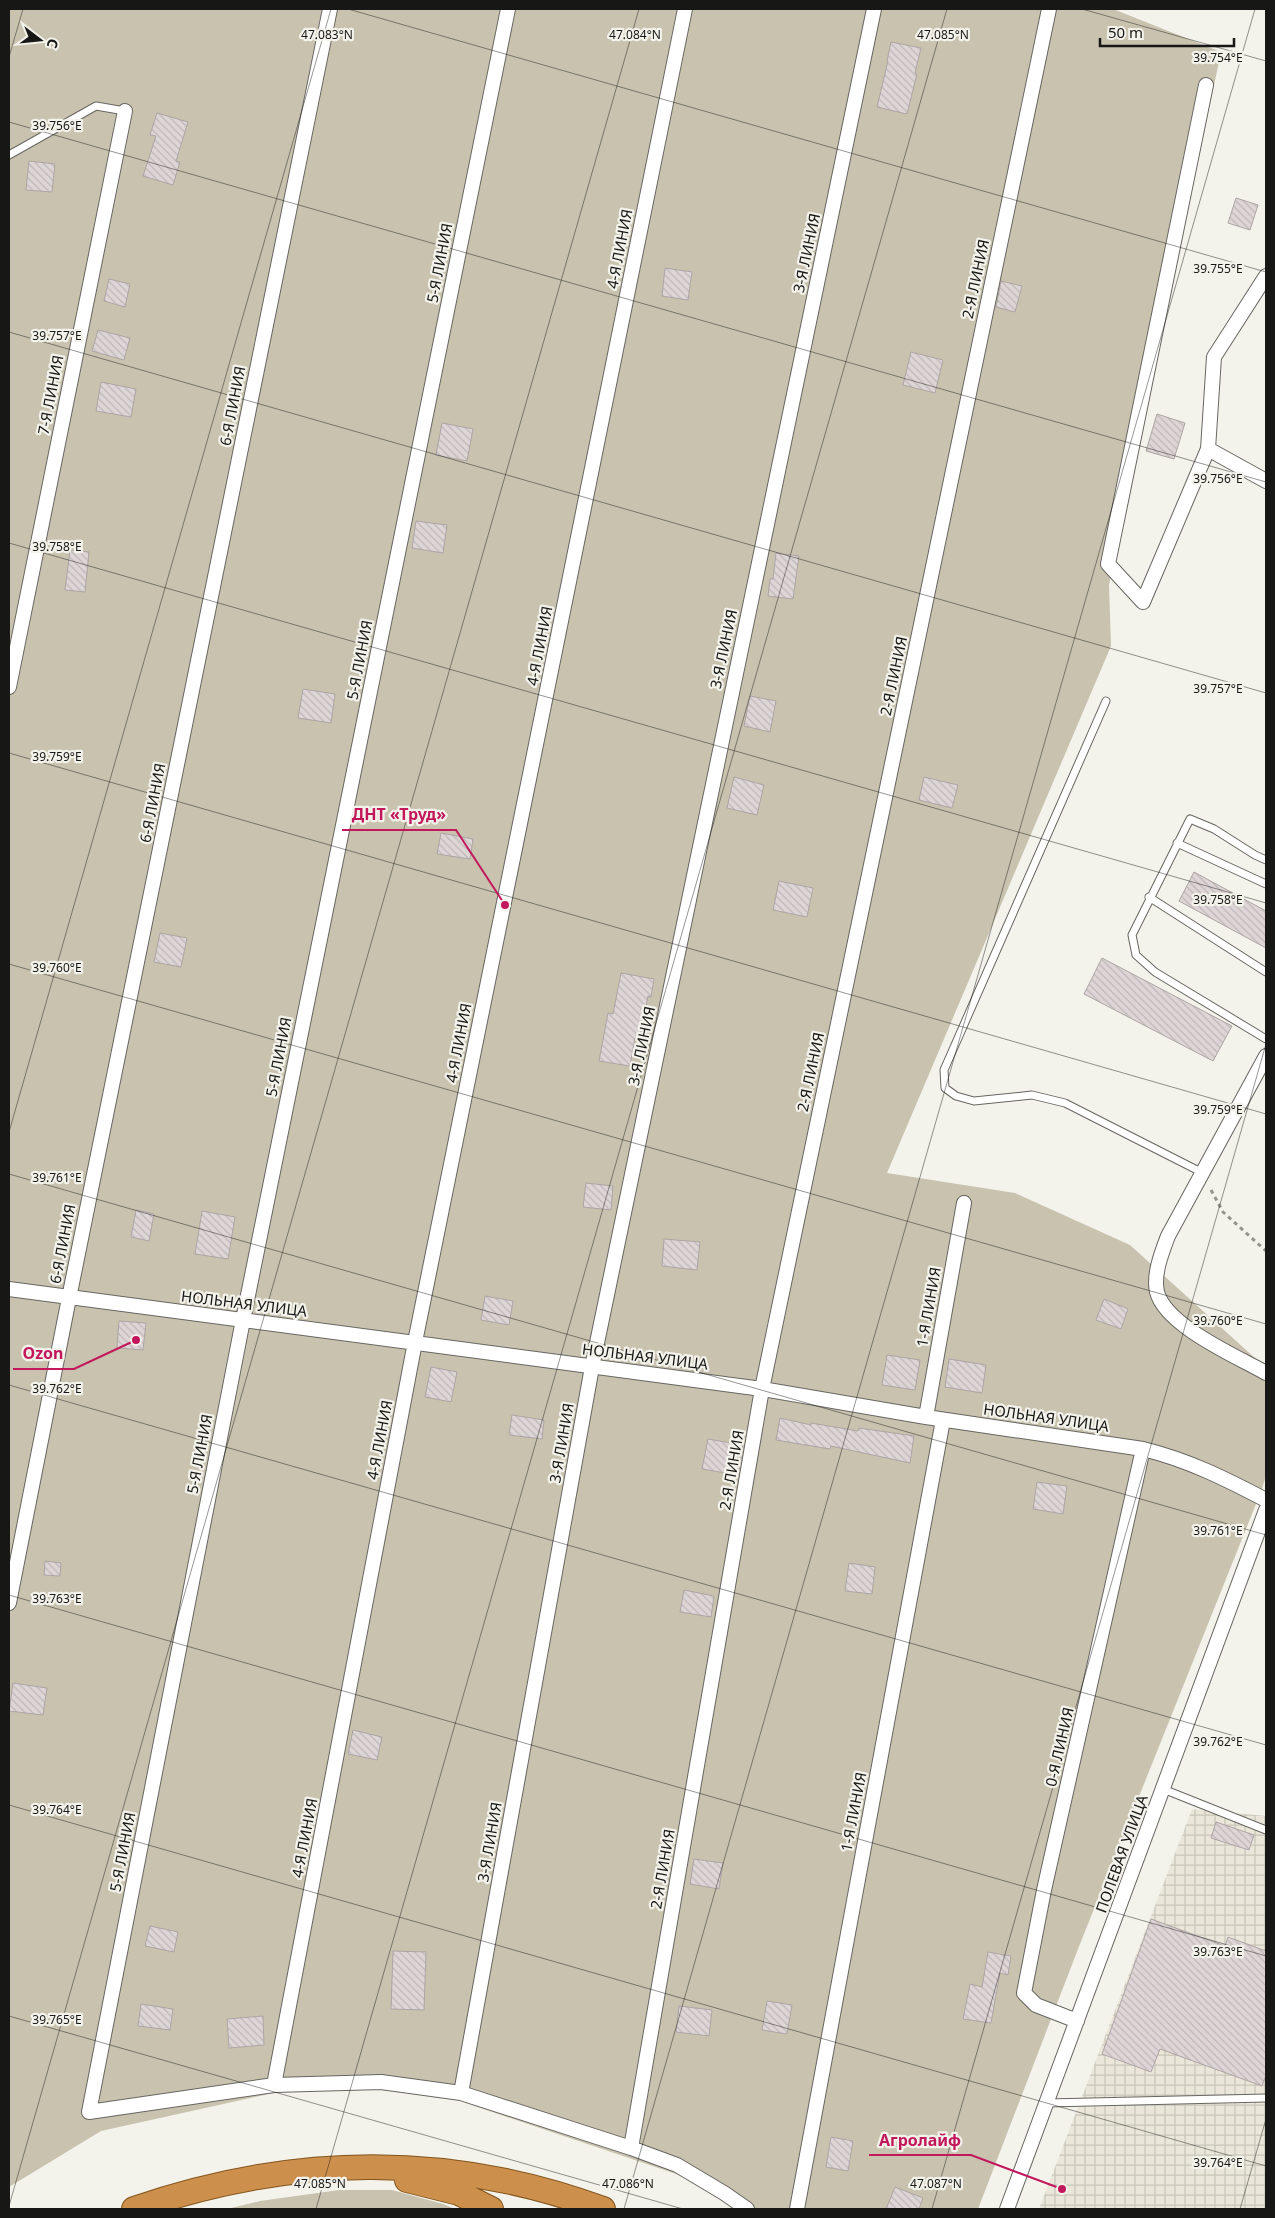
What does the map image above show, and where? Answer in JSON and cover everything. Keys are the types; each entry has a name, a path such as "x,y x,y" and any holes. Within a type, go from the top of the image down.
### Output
{"highway":[{"path":"134,2209 175,2195 238,2179 302,2169 354,2166 408,2167 466,2174 529,2187 603,2209"},
{"path":"238,2179 298,2175 363,2174 419,2182 459,2194 491,2209"}],"street":[{"name":"6-Я ЛИНИЯ","path":"9,1603 68,1298 330,9"},
{"name":"5-Я ЛИНИЯ","path":"274,2085 89,2112 242,1320 508,9"},
{"name":"4-Я ЛИНИЯ","path":"274,2085 415,1342 685,9"},
{"name":"3-Я ЛИНИЯ","path":"461,2093 592,1367 874,9"},
{"name":"2-Я ЛИНИЯ","path":"631,2148 762,1389 1049,9"},
{"path":"1206,85 1108,564 1143,602 1208,449 1214,357 1266,276"},
{"name":"7-Я ЛИНИЯ","path":"9,686 125,111"},
{"path":"1208,449 1266,481"},
{"path":"1266,1056 1201,1172 1168,1236 1158,1265 1157,1291 1166,1310 1185,1327 1266,1373"},
{"name":"1-Я ЛИНИЯ","path":"926,1417 964,1203"},
{"name":"НОЛЬНАЯ УЛИЦА","path":"9,1289 762,1389 943,1420 1144,1449 1173,1456 1212,1471 1266,1500"},
{"name":"1-Я ЛИНИЯ","path":"797,2209 943,1420"},
{"name":"0-Я ЛИНИЯ","path":"1077,2022 1036,2005 1024,1993 1046,1880 1144,1449"},
{"name":"ПОЛЕВАЯ УЛИЦА","path":"1008,2209 1266,1510"},
{"path":"274,2085 381,2082 461,2093 631,2148 677,2165 724,2192 747,2209"}],"lane":[{"path":"9,155 96,106 125,111"},
{"path":"1106,701 944,1070 945,1088 956,1096 974,1101 1032,1095 1065,1103 1201,1172"},
{"path":"1266,860 1214,829 1190,820 1149,897 1132,935 1136,955 1155,972 1266,1039"},
{"path":"1177,843 1266,884"},
{"path":"1149,897 1266,972"},
{"path":"1163,1789 1266,1830"},
{"path":"1047,2103 1266,2098"}],"path":[{"path":"1201,1172 1223,1212 1266,1251"}],"shaded area":[{"path":"9,9 1113,9 1221,52 1109,585 1111,646 887,1173 1015,1193 1130,1245 1266,1368 1266,1475 1262,1489 1078,1949 978,2209 742,2209 697,2181 424,2089 291,2089 101,2131 9,2187"},
{"path":"1192,1809 1266,1816 1266,2209 1039,2209"},
{"path":"339,2190 392,2190 455,2209 227,2209 260,2201"}],"building":[{"path":"891,42 921,48 907,114 877,107"},
{"path":"157,113 188,122 176,161 180,162 173,185 143,176 156,136 150,135"},
{"path":"29,161 55,164 52,192 26,190"},
{"path":"1236,198 1258,205 1250,230 1228,223"},
{"path":"665,268 692,272 688,300 662,296"},
{"path":"109,279 130,284 125,307 104,301"},
{"path":"1001,281 1022,286 1015,312 996,307"},
{"path":"98,330 130,338 124,360 92,351"},
{"path":"911,352 943,360 935,393 903,385"},
{"path":"101,382 136,389 131,417 96,411"},
{"path":"1157,414 1185,423 1174,459 1146,451"},
{"path":"442,423 473,429 467,461 436,455"},
{"path":"416,521 447,525 443,553 412,548"},
{"path":"70,550 89,552 85,592 65,590"},
{"path":"776,553 799,556 793,599 768,596 770,579 773,579"},
{"path":"303,689 335,694 331,723 298,718"},
{"path":"750,696 776,701 770,732 744,726"},
{"path":"734,777 764,785 757,815 727,808"},
{"path":"924,777 958,785 952,808 919,800"},
{"path":"441,833 473,839 470,859 437,854"},
{"path":"1194,872 1266,911 1266,948 1179,901"},
{"path":"779,881 813,888 807,917 773,910"},
{"path":"160,933 187,938 181,967 154,962"},
{"path":"1102,958 1232,1026 1213,1061 1084,994"},
{"path":"621,973 654,979 651,997 648,996 640,1039 635,1038 630,1066 599,1061 608,1013 613,1014"},
{"path":"586,1183 613,1186 611,1210 583,1207"},
{"path":"136,1210 154,1214 149,1241 131,1237"},
{"path":"202,1211 235,1217 228,1259 195,1254"},
{"path":"664,1239 700,1242 697,1270 662,1266"},
{"path":"485,1296 513,1301 509,1325 481,1320"},
{"path":"1104,1299 1128,1309 1121,1329 1096,1320"},
{"path":"119,1321 146,1323 143,1350 117,1348"},
{"path":"887,1355 920,1360 915,1390 882,1385"},
{"path":"949,1359 986,1365 982,1393 945,1387"},
{"path":"431,1367 457,1372 451,1402 425,1397"},
{"path":"512,1415 544,1420 542,1439 509,1435"},
{"path":"780,1418 811,1425 811,1423 858,1431 859,1428 914,1436 910,1463 831,1446 830,1449 776,1440"},
{"path":"708,1439 743,1445 738,1475 702,1469"},
{"path":"1037,1482 1067,1486 1063,1514 1033,1509"},
{"path":"45,1561 61,1563 60,1576 44,1575"},
{"path":"849,1563 875,1567 872,1594 845,1591"},
{"path":"684,1590 714,1596 711,1617 680,1612"},
{"path":"13,1683 47,1688 43,1715 9,1711"},
{"path":"353,1730 382,1737 377,1760 348,1754"},
{"path":"1216,1822 1254,1835 1249,1850 1211,1838"},
{"path":"694,1859 723,1863 719,1889 690,1884"},
{"path":"1151,1919 1225,1946 1228,1937 1266,1951 1266,2075 1262,2086 1160,2049 1151,2072 1102,2054"},
{"path":"150,1926 178,1932 174,1952 145,1946"},
{"path":"393,1951 426,1952 424,2010 391,2009"},
{"path":"988,1952 1011,1956 1008,1975 1000,1973 991,2023 963,2019 970,1984 982,1987"},
{"path":"767,2001 792,2005 787,2034 762,2030"},
{"path":"141,2004 173,2009 170,2030 138,2026"},
{"path":"679,2006 712,2010 709,2036 676,2032"},
{"path":"263,2016 264,2045 229,2048 227,2019"},
{"path":"831,2137 853,2141 848,2171 826,2167"},
{"path":"895,2187 923,2198 919,2209 886,2209"}],"place":[{"name":"ДНТ «Труд»","path":"505,905"},
{"name":"Ozon","path":"136,1340"},
{"name":"Агролайф","path":"1062,2189"}]}
